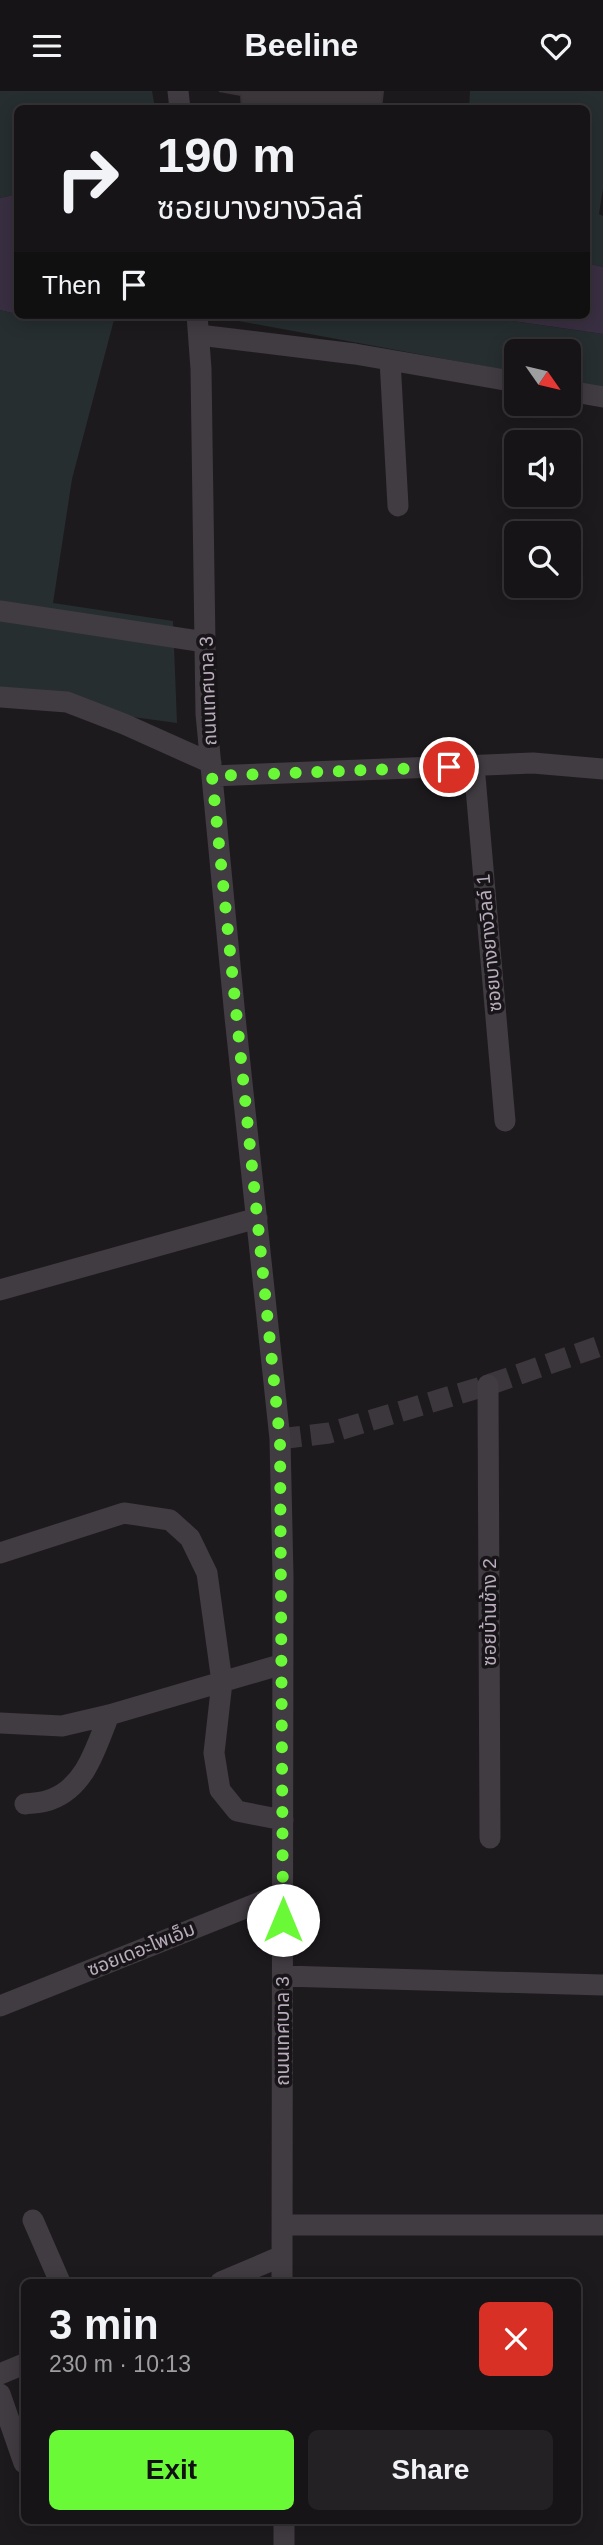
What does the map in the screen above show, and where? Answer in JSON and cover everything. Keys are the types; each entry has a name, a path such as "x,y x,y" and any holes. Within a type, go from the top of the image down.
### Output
{"street":[{"path":"198,325 504,379"},
{"name":"ถนนเทศบาล 3","path":"198,325 202,383 206,714 280,1440 283,1664 282,2279"},
{"path":"390,359 398,506"},
{"path":"581,393 603,397"},
{"path":"0,611 205,642"},
{"path":"0,697 67,702 124,724 212,769 533,763 603,769"},
{"name":"ซอยบางยางวิลล์ 1","path":"474,765 505,1121"},
{"path":"0,1290 257,1218"},
{"name":"ซอยบ้านช้าง 2","path":"488,1385 489,1838"},
{"path":"0,1553 124,1513 170,1520 190,1538 207,1573 222,1682 214,1752 220,1790 237,1811 283,1819"},
{"path":"0,1723 62,1726 109,1715 283,1664"},
{"path":"25,1804 51,1800 74,1787 90,1763 109,1715"},
{"name":"ซอยเดอะโพเอ็ม","path":"0,2006 283,1892"},
{"path":"282,1976 603,1985"},
{"path":"33,2220 59,2279"},
{"path":"282,2225 603,2225"},
{"path":"228,2279 282,2256"},
{"path":"0,2374 21,2365"},
{"path":"0,2394 21,2454"},
{"path":"284,2524 284,2545"}],"shaded area":[{"path":"0,91 152,91 154,105 14,105 14,195 0,198"},
{"path":"470,91 603,91 603,189 599,214 603,216 603,267 590,264 590,105 469,105"},
{"path":"14,195 12,313 0,310 0,198"},
{"path":"590,264 603,267 603,334 499,319 590,319"},
{"path":"0,310 14,312 14,319 114,319 72,479 53,603 173,621 177,723 0,699"},
{"path":"228,319 499,319 603,334 603,388 581,384 581,339 504,339 504,370"}],"building":[{"path":"219,91 383,91 381,105 242,105 241,95"}],"tunnel":[{"path":"280,1439 329,1433 488,1385 603,1345"}],"route":[{"path":"283,1920 283,1576 280,1440 212,776 449,767"}]}
